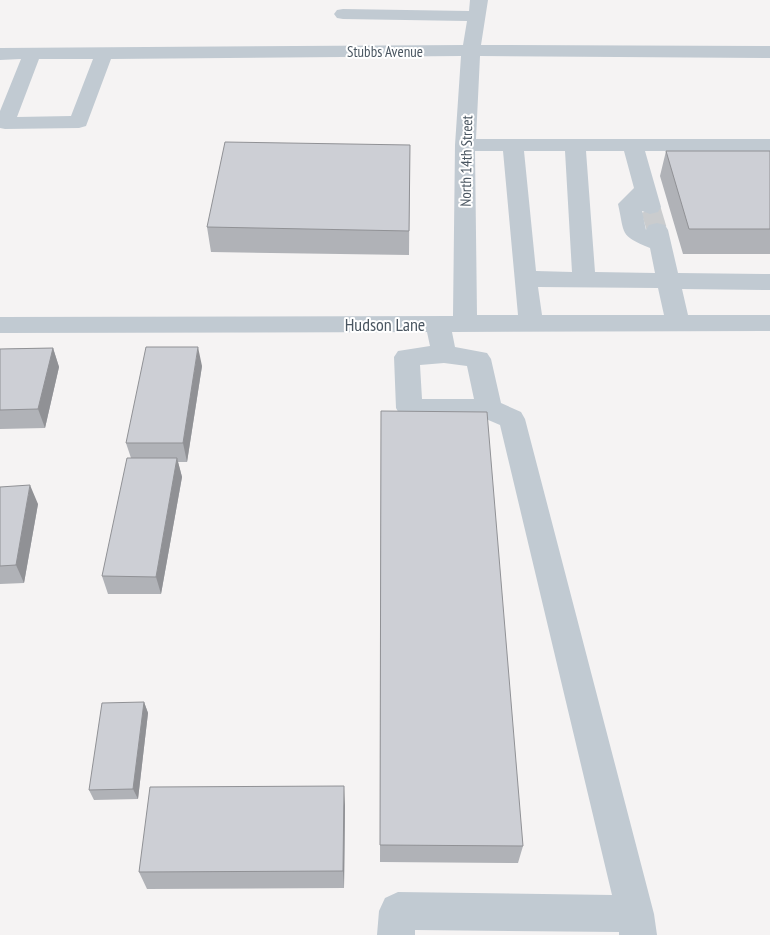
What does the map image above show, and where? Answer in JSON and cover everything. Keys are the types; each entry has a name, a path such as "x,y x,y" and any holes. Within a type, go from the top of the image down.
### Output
{"street":[{"path":"340,7 478,8"},
{"path":"340,7 388,51"},
{"name":"North 14th Street","path":"444,354 452,323 471,50 478,8"},
{"name":"Stubbs Avenue","path":"0,54 471,50 770,52"},
{"path":"32,54 5,123 78,122 104,53"},
{"path":"465,145 770,145"},
{"path":"513,145 525,279 531,323"},
{"path":"575,146 584,281"},
{"path":"633,146 653,218 678,323"},
{"path":"525,279 770,282"},
{"name":"Hudson Lane","path":"0,325 770,323"},
{"path":"396,935 398,911 636,925 512,419 489,409 409,408 407,357 444,354 478,359 489,409"}],"building":[{"path":"225,142 410,145 409,231 207,227"},
{"path":"666,151 770,151 770,229 689,229"},
{"path":"146,347 198,347 183,443 126,443"},
{"path":"53,348 38,409 0,410 0,349"},
{"path":"381,411 487,412 523,846 380,845"},
{"path":"127,458 177,458 156,577 102,576"},
{"path":"30,485 16,565 0,566 0,487"},
{"path":"144,702 133,789 89,790 102,703"},
{"path":"344,786 343,871 139,872 150,787"}],"tunnel":[{"path":"651,210 657,230"}]}
